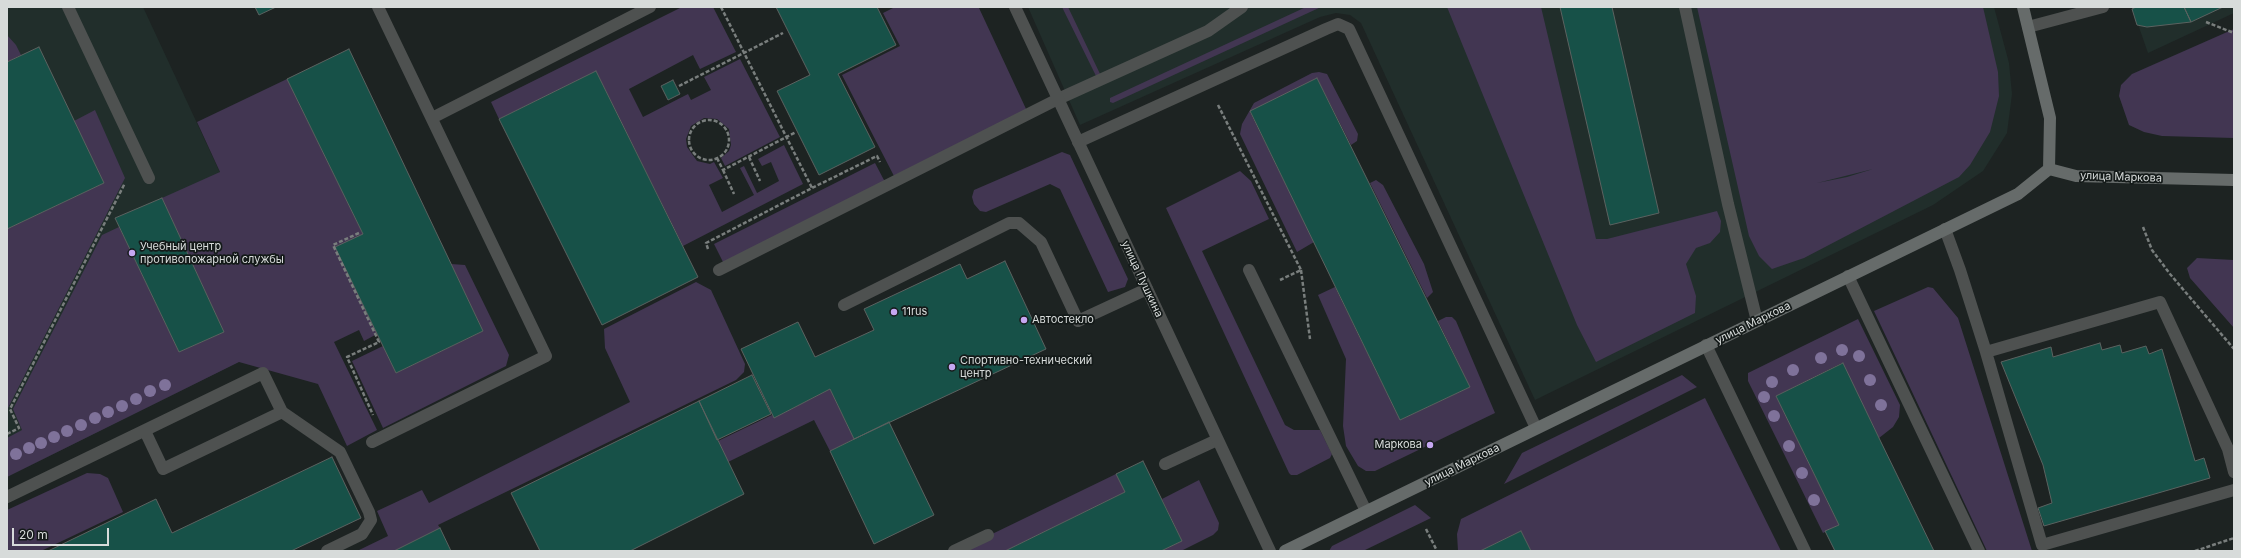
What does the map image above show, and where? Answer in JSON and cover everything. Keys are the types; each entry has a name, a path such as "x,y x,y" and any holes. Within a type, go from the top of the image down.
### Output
{"street":[{"path":"68,7 149,178"},
{"path":"372,442 546,356 378,7"},
{"path":"432,118 650,7"},
{"name":"улица Пушкина","path":"1015,7 1270,551"},
{"path":"719,270 1058,99 1208,31 1242,7"},
{"path":"1684,7 1728,204 1757,321"},
{"path":"2024,7 2050,118 2049,169"},
{"path":"2028,27 2103,7"},
{"path":"1078,142 1338,24 1349,29 1536,428"},
{"name":"улица Маркова","path":"1285,551 2018,194 2049,169 2076,176 2234,180"},
{"path":"844,304 1009,223 1020,223 1041,242 1078,321 1147,289"},
{"path":"1944,229 1960,270 1986,352 2042,545 2234,490"},
{"path":"1249,270 1366,511"},
{"path":"1848,276 1979,551"},
{"path":"1986,352 2160,302 2228,449 2234,472"},
{"path":"1706,346 1805,551"},
{"path":"7,496 264,373 282,412 340,452 369,512 371,520 362,534 327,551"},
{"path":"145,431 163,469 282,412"},
{"path":"1165,464 1217,440"},
{"path":"954,551 988,535"}],"path":[{"path":"721,7 812,188"},
{"path":"2206,22 2234,33"},
{"path":"679,86 783,33"},
{"path":"1206,83 1301,270 1258,291"},
{"path":"711,120 717,121 727,130 729,137 726,150 717,158 703,159 693,152 688,140 692,127 697,123 711,120"},
{"path":"723,170 796,132"},
{"path":"7,434 19,428 10,409 139,155"},
{"path":"719,270 706,243 812,188 877,156 891,184"},
{"path":"749,157 760,181"},
{"path":"717,158 734,194"},
{"path":"2143,227 2152,250 2170,274 2234,349"},
{"path":"359,233 333,245 379,342 347,357 384,437"},
{"path":"1426,529 1437,551"},
{"path":"2195,551 2234,538"}],"shaded area":[{"name":"Учебный центр противопожарной службы","path":"7,7 143,7 295,334 7,477"},
{"path":"682,7 713,7 736,52 700,69 693,55 629,89 643,117 688,94 691,100 711,90 704,77 740,59 780,137 725,166 721,158 729,151 731,145 729,129 717,119 704,118 691,126 686,139 687,147 697,161 710,164 714,162 723,178 709,185 722,212 754,195 740,168 744,166 757,193 779,181 771,162 762,166 758,159 784,145 803,184 683,246 596,71 499,119 491,102"},
{"path":"895,7 979,8 1027,111 895,178 842,75 900,46 883,13"},
{"path":"1028,7 1994,7 2009,63 2012,94 2007,133 1983,171 1933,205 1535,400 1361,23 1350,15 1336,13 1320,17 1080,125"},
{"path":"1062,7 1068,7 1101,76 1097,78"},
{"path":"1306,7 1321,7 1113,103 1110,102 1110,98"},
{"path":"1447,7 1541,7 1596,239 1607,239 1717,211 1721,221 1720,232 1710,243 1696,248 1686,264 1696,296 1695,313 1596,362 1577,325"},
{"path":"1697,7 1983,7 1998,72 1999,96 1990,132 1970,165 1959,177 1804,258 1772,269 1759,256 1749,236","holes":["1873,169 1847,177 1817,183"]},
{"path":"2132,7 2234,7 2234,13 2148,53"},
{"path":"2234,29 2234,138 2162,136 2144,132 2129,125 2119,96 2121,85 2132,74"},
{"path":"7,35 16,45 21,55 7,62"},
{"path":"1319,72 1327,74 1358,134 1357,141 1351,145 1317,78 1250,112 1314,242 1297,252 1240,134 1242,124 1254,103 1312,73"},
{"path":"287,79 363,234 336,248 377,334 364,341 359,330 334,342 377,430 347,446 318,384 239,362 7,477 7,438 22,430 13,409 102,235 119,227 179,352 224,332 162,198 220,172 197,122"},
{"path":"95,110 125,178 8,408 7,229 104,183 74,121"},
{"path":"1062,152 1070,155 1128,279 1125,287 1108,292 1060,189 1050,184 986,212 980,211 974,204 972,197 974,190"},
{"path":"875,163 885,182 724,264 714,244"},
{"path":"1240,171 1251,181 1269,219 1202,251 1285,425 1294,430 1320,430 1332,454 1330,458 1297,475 1291,475 1289,473 1166,208"},
{"path":"1376,180 1383,185 1424,264 1433,292 1427,298 1370,183"},
{"path":"2197,258 2234,260 2234,328 2190,278 2187,268"},
{"path":"451,264 465,265 509,355 506,366 383,428 352,361 383,346 396,373 483,331"},
{"path":"696,282 711,290 745,364 744,372 736,380 438,525 440,528 394,551 357,551 388,536 377,511 422,490 429,503 630,402 605,348 604,329"},
{"path":"1335,287 1400,420 1470,387 1438,321 1446,317 1452,317 1456,321 1495,413 1375,471 1366,471 1358,466 1346,446 1343,426 1346,359 1318,295"},
{"path":"1928,287 1933,288 1958,318 2032,551 1987,551 1874,311"},
{"path":"1858,319 1900,405 1899,417 1893,427 1879,438 1842,363 1776,396 1839,525 1823,533 1748,381 1748,373"},
{"path":"1682,375 1697,387 1504,484 1522,453"},
{"path":"830,389 854,439 830,451 814,420 728,462 718,441 772,415 774,418"},
{"path":"1705,398 1781,551 1531,551 1521,531 1480,551 1458,551 1457,534 1461,519"},
{"path":"87,473 100,474 108,478 123,512 41,551 7,551 7,510"},
{"path":"1116,474 1125,492 1005,551 957,551"},
{"path":"1199,480 1219,523 1218,530 1213,535 1181,551 1161,551 1182,541 1162,499"},
{"path":"1415,505 1431,518 1363,551 1329,551 1332,546"}],"building":[{"path":"255,7 276,7 259,15"},
{"path":"776,7 877,7 896,45 838,74 875,147 819,175 777,91 810,75"},
{"path":"1560,7 1612,7 1659,213 1610,225"},
{"path":"2136,7 2184,7 2191,22 2147,27 2137,25 2132,9"},
{"path":"2184,7 2223,7 2191,22"},
{"path":"39,47 104,183 7,229 7,62"},
{"path":"349,49 483,331 396,373 335,247 363,234 287,79"},
{"path":"596,71 698,277 602,325 499,119"},
{"path":"1317,78 1470,387 1400,420 1250,111"},
{"path":"673,80 680,94 668,100 661,86"},
{"path":"162,198 224,332 179,352 115,218"},
{"path":"1005,261 1046,349 854,439 830,389 774,418 741,349 798,322 815,357 874,330 864,309 960,264 967,279"},
{"path":"2100,343 2102,350 2120,345 2122,353 2146,346 2149,354 2162,349 2195,461 2204,458 2210,478 2044,526 2038,508 2052,503 2043,465 2001,362 2051,347 2053,357"},
{"path":"1843,363 1934,551 1835,551 1825,531 1839,525 1776,396"},
{"path":"752,375 771,414 717,440 699,401"},
{"path":"699,401 744,494 630,551 540,551 511,493"},
{"path":"889,422 934,515 874,544 830,451"},
{"path":"332,457 361,518 291,551 48,551 156,499 172,533"},
{"path":"1143,461 1182,541 1161,551 1005,551 1125,492 1116,474"},
{"path":"440,528 451,551 394,551"},
{"path":"1521,531 1531,551 1480,551"}],"place":[{"name":"Учебный центр противопожарной службы","path":"132,253"},
{"name":"11rus","path":"894,312"},
{"name":"Автостекло","path":"1024,320"},
{"name":"Спортивно-технический центр","path":"952,367"},
{"name":"Маркова","path":"1430,445"}]}
